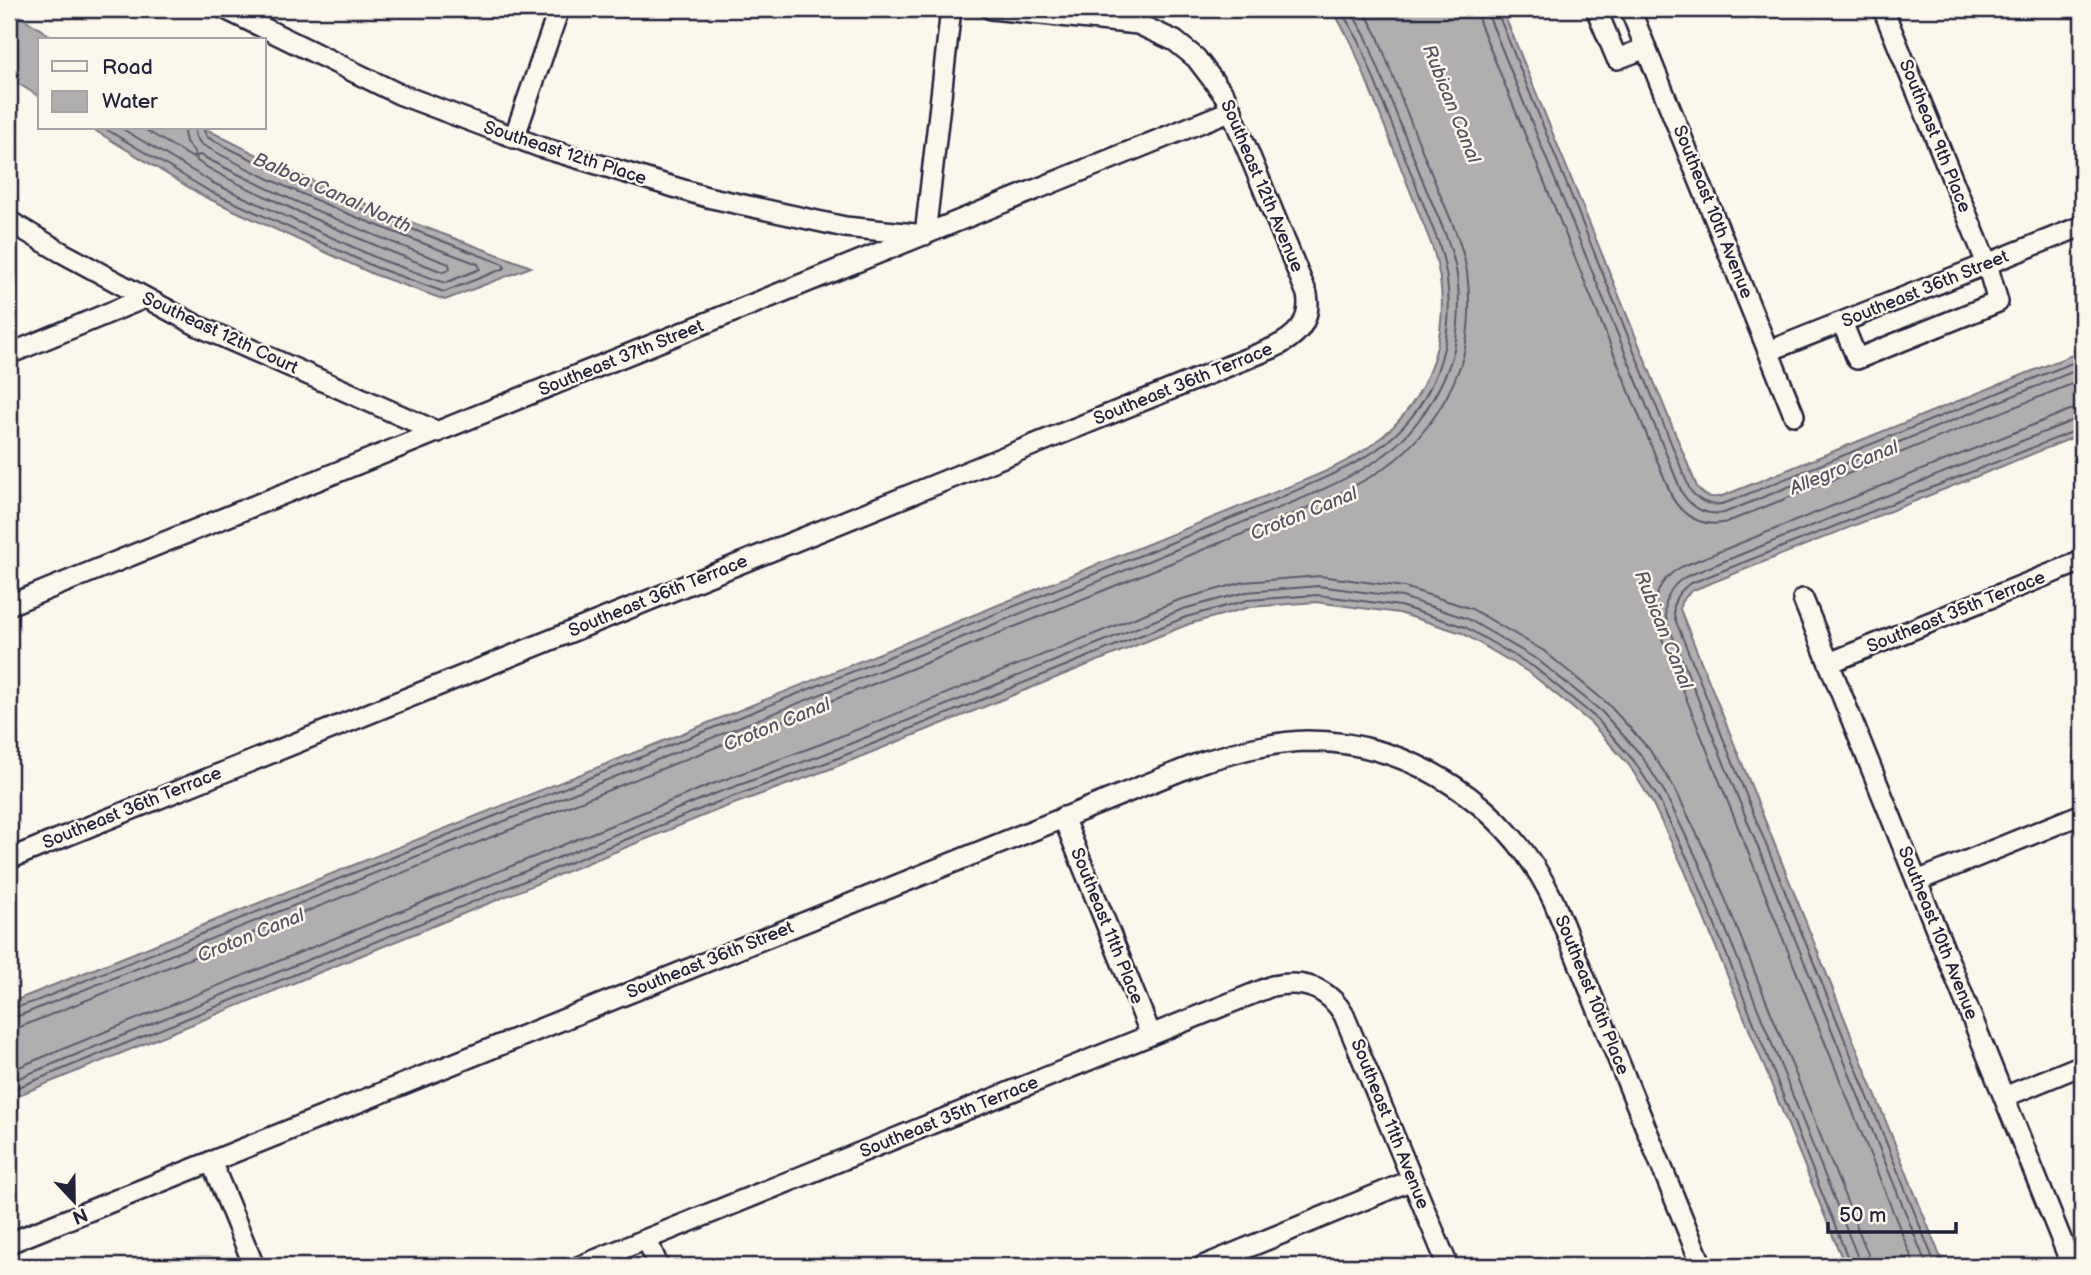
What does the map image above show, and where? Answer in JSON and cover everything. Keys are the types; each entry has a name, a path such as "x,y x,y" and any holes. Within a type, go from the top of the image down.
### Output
{"street":[{"path":"514,138 559,9"},
{"path":"925,235 951,9"},
{"name":"Southeast 12th Avenue","path":"991,9 1124,21 1151,29 1175,41 1196,58 1216,83 1232,110 1307,294 1308,313 1302,327"},
{"path":"1595,9 1617,59 1646,48"},
{"name":"Southeast 10th Avenue","path":"1630,9 1794,415"},
{"name":"Southeast 9th Place","path":"1842,322 1857,359 1998,302 1987,264 1883,9"},
{"name":"Southeast 12th Place","path":"233,10 400,94 514,138 615,171 707,197 845,227 925,235"},
{"name":"Southeast 37th Street","path":"9,605 1232,110"},
{"name":"Southeast 12th Court","path":"9,221 198,326 438,432"},
{"name":"Southeast 36th Street","path":"1769,351 2082,226"},
{"path":"9,354 145,298"},
{"name":"Southeast 36th Terrace","path":"9,859 1273,348 1291,338 1302,327"},
{"name":"Southeast 35th Terrace","path":"1829,663 2082,561"},
{"name":"Southeast 10th Avenue","path":"1803,599 2072,1266"},
{"name":"Southeast 36th Street","path":"9,1243 1202,762 1270,745 1308,741 1378,751 1422,767"},
{"name":"Southeast 10th Place","path":"1422,767 1443,778 1483,808 1518,843 1545,882 1702,1266"},
{"path":"1917,881 2082,814"},
{"name":"Southeast 11th Place","path":"1063,817 1150,1035"},
{"name":"Southeast 35th Terrace","path":"580,1266 1272,986 1299,982 1320,990"},
{"name":"Southeast 11th Avenue","path":"1320,990 1331,997 1345,1015 1448,1266"},
{"path":"2004,1097 2082,1065"},
{"path":"212,1161 254,1266"},
{"path":"1203,1266 1412,1180"},
{"path":"647,1239 658,1266"}],"water":[{"path":"9,9 54,38 38,38 38,96 9,78"},
{"path":"1332,9 1502,9 1697,487 1706,495 1725,495 2082,351 2082,434 1691,591 1681,602 1680,609 1944,1266 1845,1266 1685,871 1652,802 1629,765 1591,723 1530,673 1462,633 1399,613 1316,602 1250,607 1189,624 830,769 720,809 9,1099 9,1003 676,736 1304,480 1347,461 1373,444 1412,404 1425,380 1435,355 1442,301 1432,246 1352,44"},
{"name":"Balboa Canal North","path":"94,130 208,130 283,168 392,215 531,267 445,300 373,274 205,197"}],"water label":[{"name":"Rubican Canal","path":"1451,104"},
{"name":"Allegro Canal","path":"1844,468"},
{"name":"Croton Canal","path":"1304,514"},
{"name":"Rubican Canal","path":"1663,630"},
{"name":"Croton Canal","path":"777,725"},
{"name":"Croton Canal","path":"251,936"}]}
